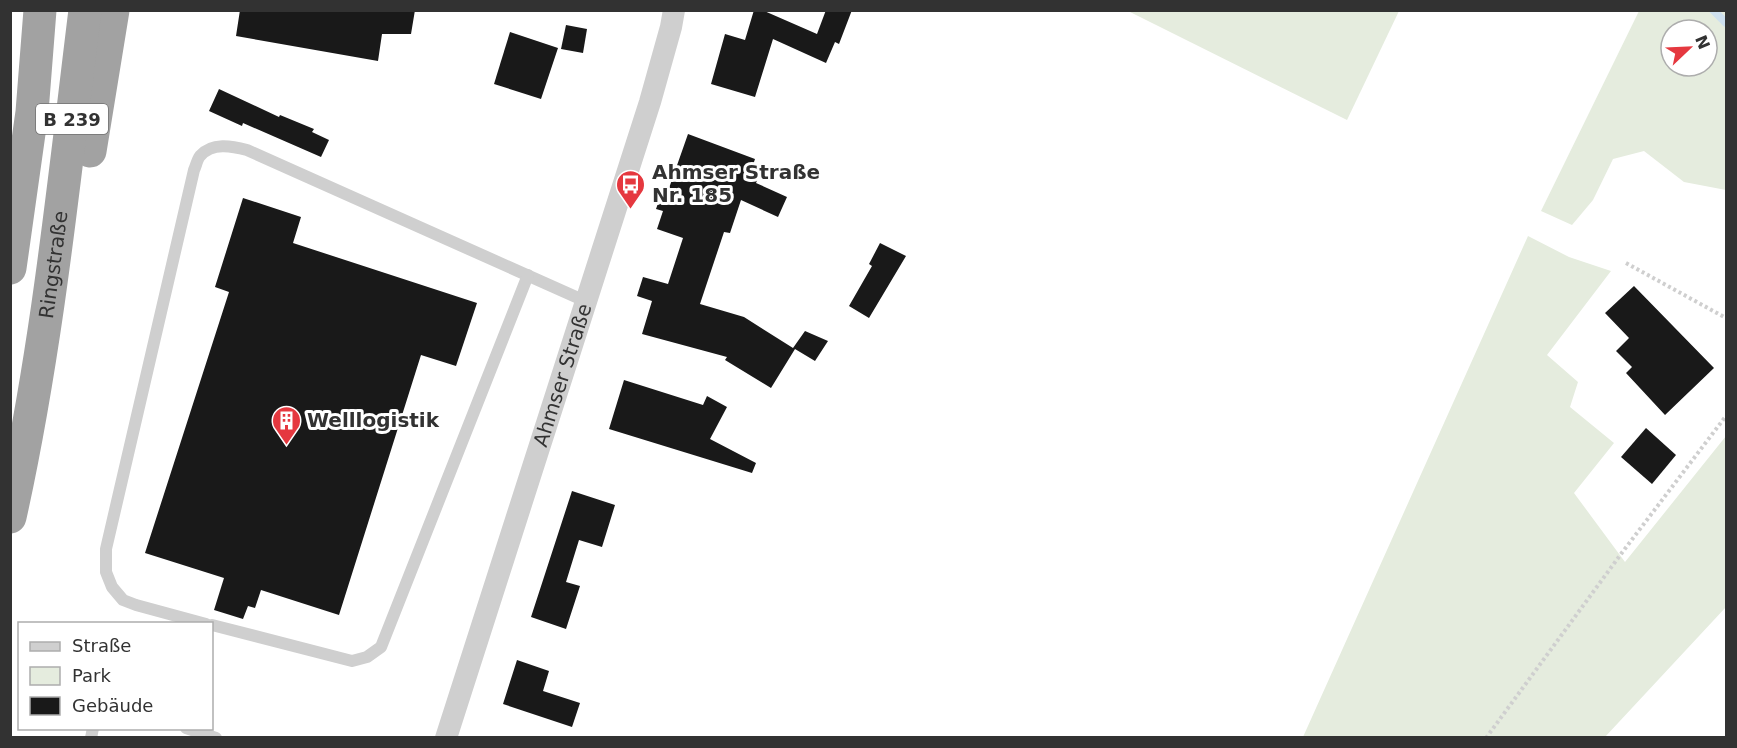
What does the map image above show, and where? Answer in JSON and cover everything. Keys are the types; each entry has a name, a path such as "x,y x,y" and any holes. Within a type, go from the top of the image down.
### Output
{"highway":[{"name":"B 239","path":"10,268 32,112 40,10"},
{"name":"Ringstraße","path":"10,516 25,451 59,228 85,10"},
{"path":"59,228 82,199 113,10"}],"street":[{"name":"Ahmser Straße","path":"446,738 650,102 674,10"}],"lane":[{"path":"199,622 123,600 112,587 106,572 106,549 194,170 200,157 211,148 230,146 247,150 585,301"},
{"path":"213,625 352,661 367,657 381,647 528,275"},
{"path":"189,730 216,738"}],"path":[{"path":"1626,263 1726,318"},
{"path":"1486,738 1620,554 1726,416"}],"green space":[{"path":"1128,11 1399,11 1347,120"},
{"path":"1639,11 1726,11 1726,190 1684,182 1644,151 1613,159 1593,200 1572,225 1541,211"},
{"path":"1528,236 1569,257 1611,271 1547,355 1578,382 1570,407 1614,443 1574,493 1625,562 1726,436 1726,607 1605,737 1303,737"}],"building":[{"path":"240,10 415,10 411,34 382,34 378,61 236,36"},
{"path":"754,10 762,10 817,34 826,10 852,10 839,44 835,42 826,63 773,39 755,97 711,84 725,34 745,40"},
{"path":"566,25 587,29 583,53 561,49"},
{"path":"510,32 558,48 541,99 494,84"},
{"path":"219,89 279,117 280,115 314,129 312,132 329,140 321,157 243,123 242,126 209,111"},
{"path":"688,134 755,159 753,165 762,168 756,183 787,197 778,217 741,200 730,233 724,232 700,304 744,317 793,348 805,331 828,341 815,361 795,349 771,388 725,360 727,357 642,334 652,301 637,296 643,277 668,284 683,238 657,229 663,211 656,209 663,189 668,191"},
{"name":"Welllogistik","path":"243,198 301,217 293,243 477,303 456,366 421,355 339,615 261,590 255,608 248,606 243,619 214,610 224,578 145,553 229,292 215,287"},
{"path":"880,243 906,256 869,318 849,306 872,266 869,264"},
{"path":"1634,286 1714,368 1665,415 1626,373 1632,367 1616,351 1629,338 1605,313"},
{"path":"624,380 703,405 707,396 727,407 710,439 756,463 752,473 609,429"},
{"path":"1646,428 1676,455 1652,484 1621,457"},
{"path":"572,491 615,505 602,547 579,540 566,582 580,586 566,629 531,617"},
{"path":"517,660 549,671 543,691 580,703 572,727 503,704"}],"waterway":[{"path":"1713,10 1726,23"}],"place":[{"name":"Ahmser Straße Nr. 185","path":"631,210"},
{"name":"Welllogistik","path":"286,446"}]}
